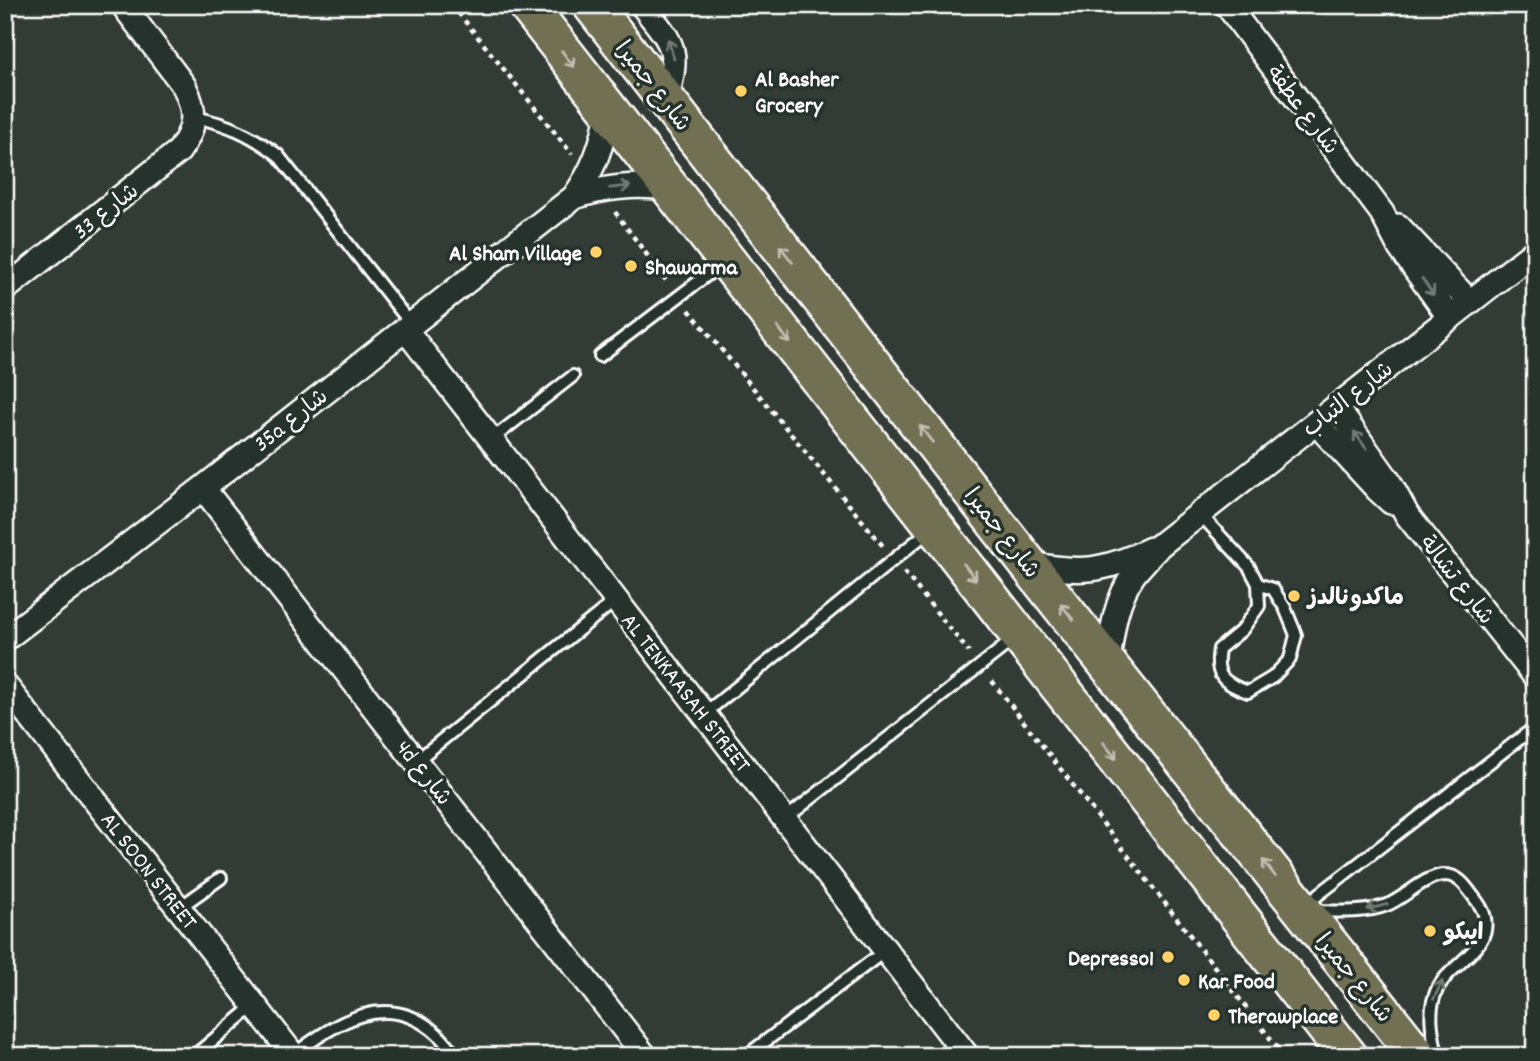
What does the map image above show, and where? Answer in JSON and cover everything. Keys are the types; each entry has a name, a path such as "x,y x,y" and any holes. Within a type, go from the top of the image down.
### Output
{"main road":[{"path":"527,5 1348,1056"},
{"name":"شارع جميرا","path":"592,5 1028,564 1418,1056"}],"street":[{"path":"123,5 184,86 189,96 193,120"},
{"path":"642,5 668,38 672,48 674,66 666,101"},
{"name":"شارع عطفة","path":"1227,5 1382,213 1400,248 1450,318"},
{"name":"35a شارع","path":"5,639 204,488 594,182 608,110"},
{"name":"شارع 33","path":"5,289 179,152 190,134 193,120"},
{"path":"594,182 668,188"},
{"name":"شارع عطفة","path":"1382,213 1411,239 1470,302"},
{"name":"شارع التباب","path":"1108,663 1112,626 1121,598 1135,572 1160,545 1535,251"},
{"name":"AL TENKAASAH STREET","path":"408,327 491,440 967,1056"},
{"name":"شارع تشالة","path":"1336,407 1388,480 1407,515 1535,676"},
{"name":"شارع تشالة","path":"1316,423 1377,489 1407,515"},
{"name":"4d شارع","path":"204,488 645,1056"},
{"name":"شارع التباب","path":"1028,564 1065,570 1096,569 1126,561 1160,545"},
{"name":"AL SOON STREET","path":"5,685 293,1055"}],"lane":[{"path":"193,120 216,122 239,130 278,155 408,327"},
{"path":"600,356 726,262"},
{"path":"491,440 573,376"},
{"path":"1200,514 1249,567 1258,584 1259,606 1242,630 1219,649 1217,661 1219,673 1226,683 1248,692 1273,677 1290,659 1296,635 1285,608 1273,589 1258,584"},
{"path":"704,714 934,526"},
{"path":"416,761 616,600"},
{"path":"785,820 1019,635"},
{"path":"1301,910 1535,727"},
{"path":"1301,910 1349,911 1376,908 1401,898 1436,876 1451,876 1464,883 1484,912 1485,930 1478,947 1449,972 1436,992 1431,1016 1437,1056"},
{"path":"179,908 221,878"},
{"path":"746,1056 886,950"},
{"path":"194,1056 255,1005"},
{"path":"293,1055 349,1019 368,1013 387,1012 424,1024 439,1035 456,1056"}],"path":[{"path":"452,5 594,182 678,297 980,666 1284,1056"}],"place":[{"name":"Al Basher Grocery","path":"741,91"},
{"name":"Al Sham Village","path":"596,252"},
{"name":"Shawarma","path":"631,266"},
{"name":"ماكدونالدز","path":"1294,596"},
{"name":"ايبكو","path":"1430,931"},
{"name":"Depresso1","path":"1168,957"},
{"name":"Kar Food","path":"1184,980"},
{"name":"Therawplace","path":"1214,1015"}]}
